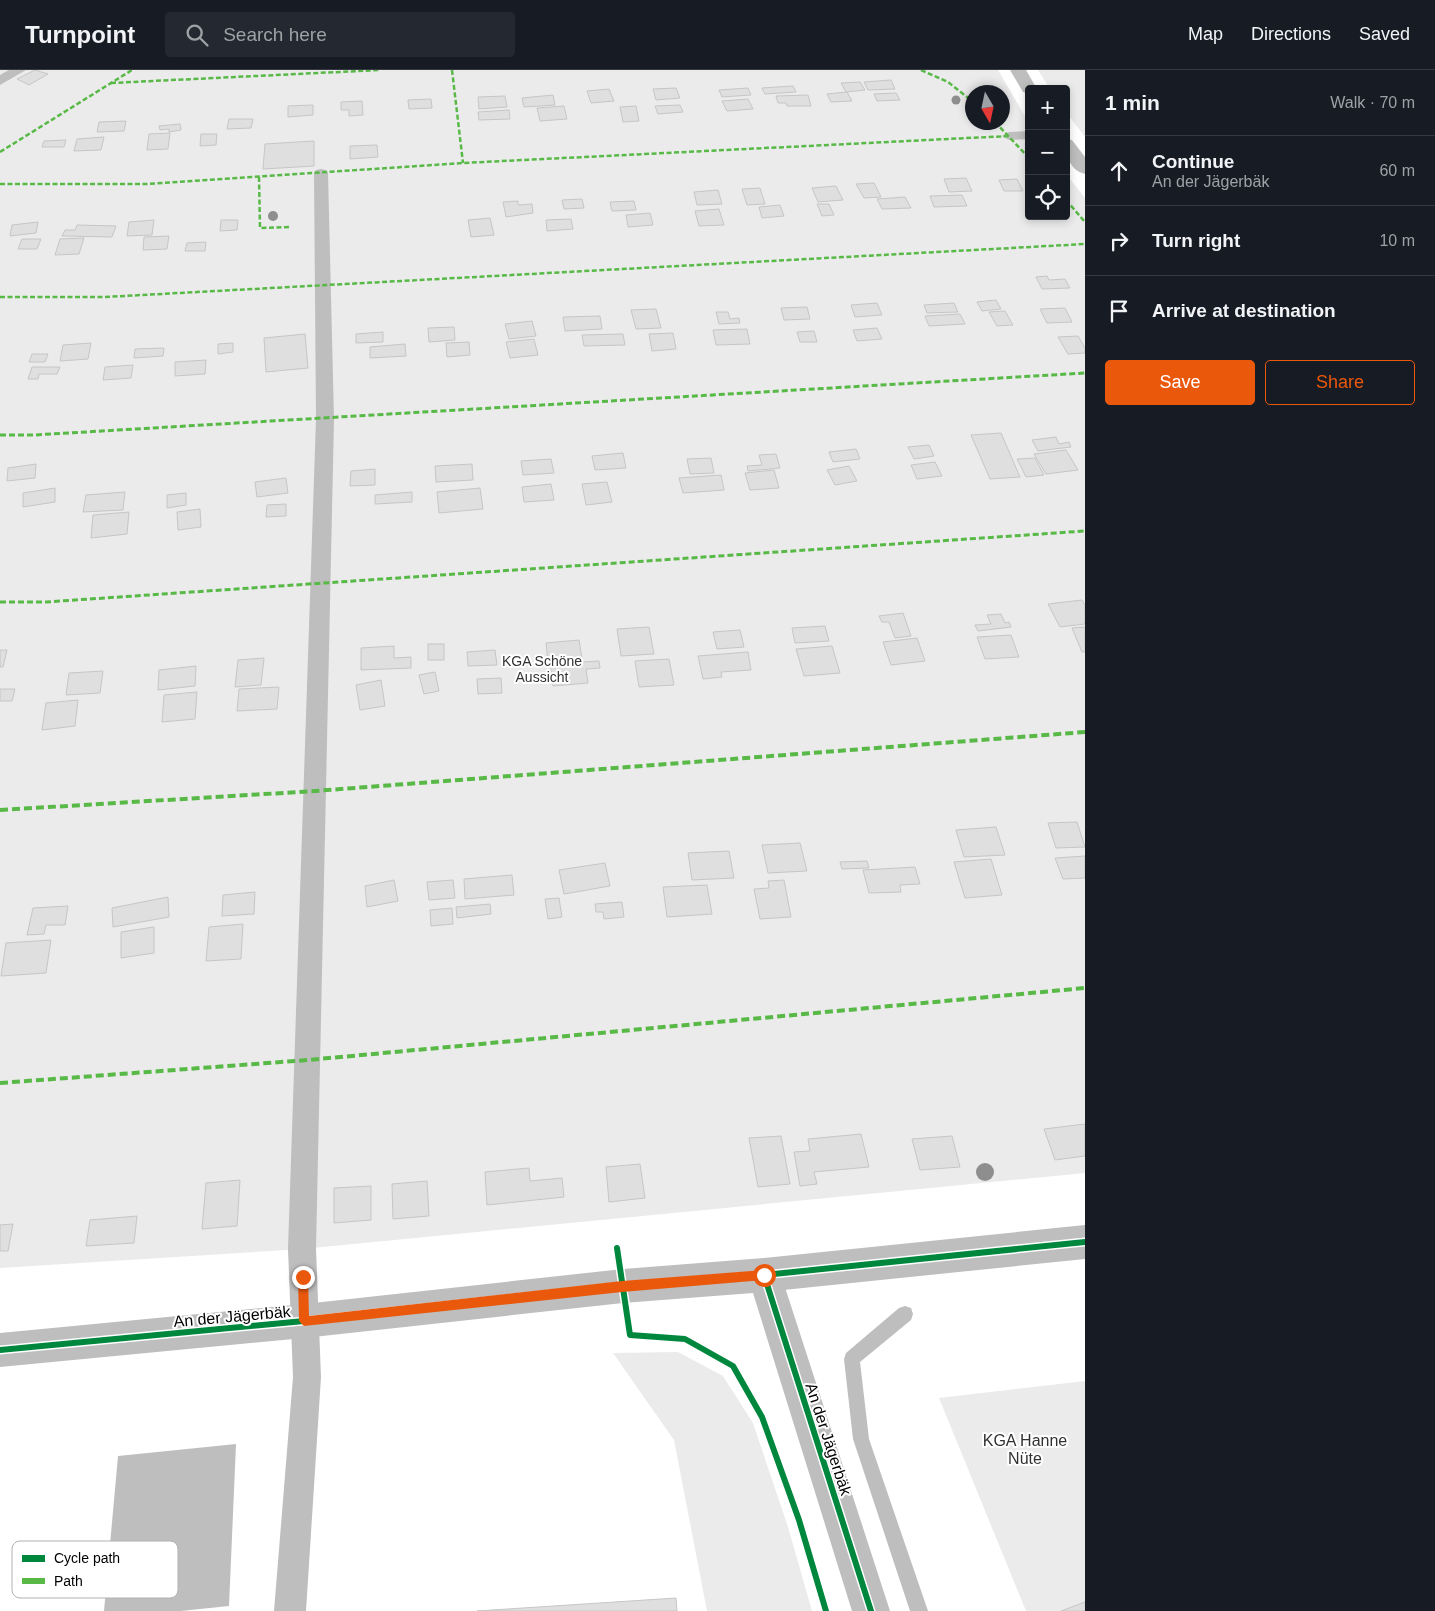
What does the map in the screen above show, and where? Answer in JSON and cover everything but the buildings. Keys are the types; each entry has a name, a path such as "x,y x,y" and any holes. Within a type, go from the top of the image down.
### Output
{"street":[{"path":"1018,70 1027,85"},
{"path":"1070,149 1085,169"},
{"name":"An der Jägerbäk","path":"0,1350 304,1321 622,1286 764,1275 1085,1242"},
{"name":"An der Jägerbäk","path":"764,1275 871,1611"}],"lane":[{"path":"0,81 19,70"},
{"path":"1009,136 1025,135"},
{"path":"290,1611 307,1377 302,1249 325,419 320,173"}],"green space":[{"name":"KGA Schöne Aussicht","path":"0,70 998,70 1007,85 965,85 965,130 1010,130 1010,91 1025,116 1025,220 1070,220 1070,179 1085,198 1085,1173 302,1249 0,1268"},
{"path":"1038,70 1085,70 1085,137 1070,117 1070,85 1047,85"},
{"path":"678,1352 723,1376 753,1423 788,1527 812,1611 707,1611 674,1440 613,1353"},
{"name":"KGA Hanne Nüte","path":"1085,1381 1085,1611 1026,1611 939,1398"}],"shaded area":[{"path":"236,1444 229,1606 181,1611 104,1611 105,1598 178,1598 178,1541 110,1541 118,1456"}],"waterway":[{"path":"905,1314 852,1359 861,1439 919,1611"}],"marked path":[{"path":"0,152 132,70"},
{"path":"111,83 380,70"},
{"path":"452,70 463,163"},
{"path":"921,70 948,82 965,95"},
{"path":"1003,130 1025,154"},
{"path":"0,184 147,184 463,163 1009,136"},
{"path":"259,177 260,228 290,227"},
{"path":"1070,205 1085,222"},
{"path":"0,297 105,297 1085,244"},
{"path":"0,435 34,435 325,419 1085,373"},
{"path":"0,602 46,602 1085,531"},
{"path":"0,810 315,791 1085,732"},
{"path":"0,1083 308,1060 1085,988"}],"cycle path":[{"path":"0,1350 304,1321 623,1286 764,1275 1085,1242"},
{"path":"617,1248 630,1335 685,1339 733,1366 762,1417 799,1520 826,1611"},
{"path":"764,1275 871,1611"}],"route":[{"path":"303,1277 304,1321 622,1286 764,1275"}]}
